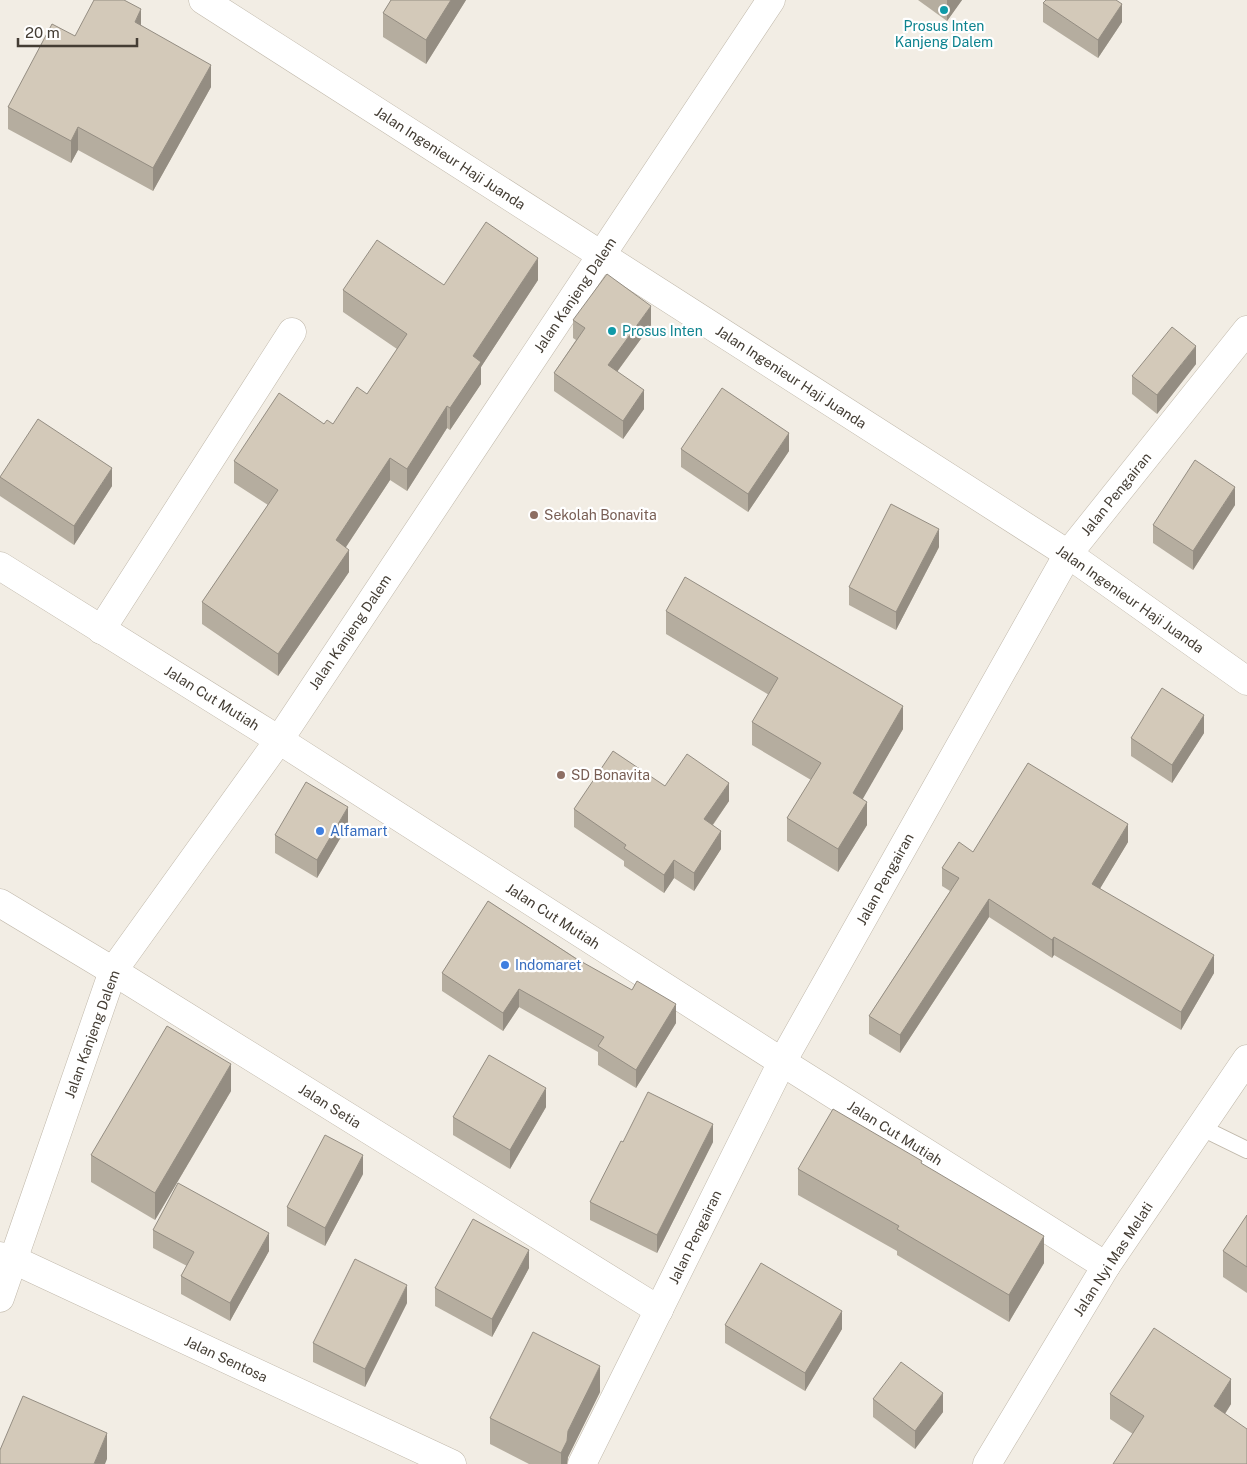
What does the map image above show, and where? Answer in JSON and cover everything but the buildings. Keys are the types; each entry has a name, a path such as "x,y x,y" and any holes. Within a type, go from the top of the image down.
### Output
{"street":[{"name":"Jalan Ingenieur Haji Juanda","path":"203,0 1068,554 1247,681"},
{"name":"Jalan Kanjeng Dalem","path":"0,1298 6,1257 113,971 279,740 771,0"},
{"name":"Jalan Pengairan","path":"582,1464 782,1062 1068,554 1247,330"},
{"path":"101,630 292,332"},
{"name":"Jalan Cut Mutiah","path":"0,566 279,740 782,1062 1106,1266"},
{"name":"Jalan Setia","path":"0,903 113,971 659,1310"},
{"name":"Jalan Nyi Mas Melati","path":"987,1464 1106,1266 1247,1059"},
{"name":"Jalan Sentosa","path":"6,1257 452,1464"}],"lane":[{"path":"1200,1127 1247,1150"}],"place":[{"name":"Prosus Inten Kanjeng Dalem","path":"944,10"},
{"name":"Prosus Inten","path":"612,331"},
{"name":"Sekolah Bonavita","path":"534,515"},
{"name":"SD Bonavita","path":"561,775"},
{"name":"Alfamart","path":"320,831"},
{"name":"Indomaret","path":"505,965"}]}
